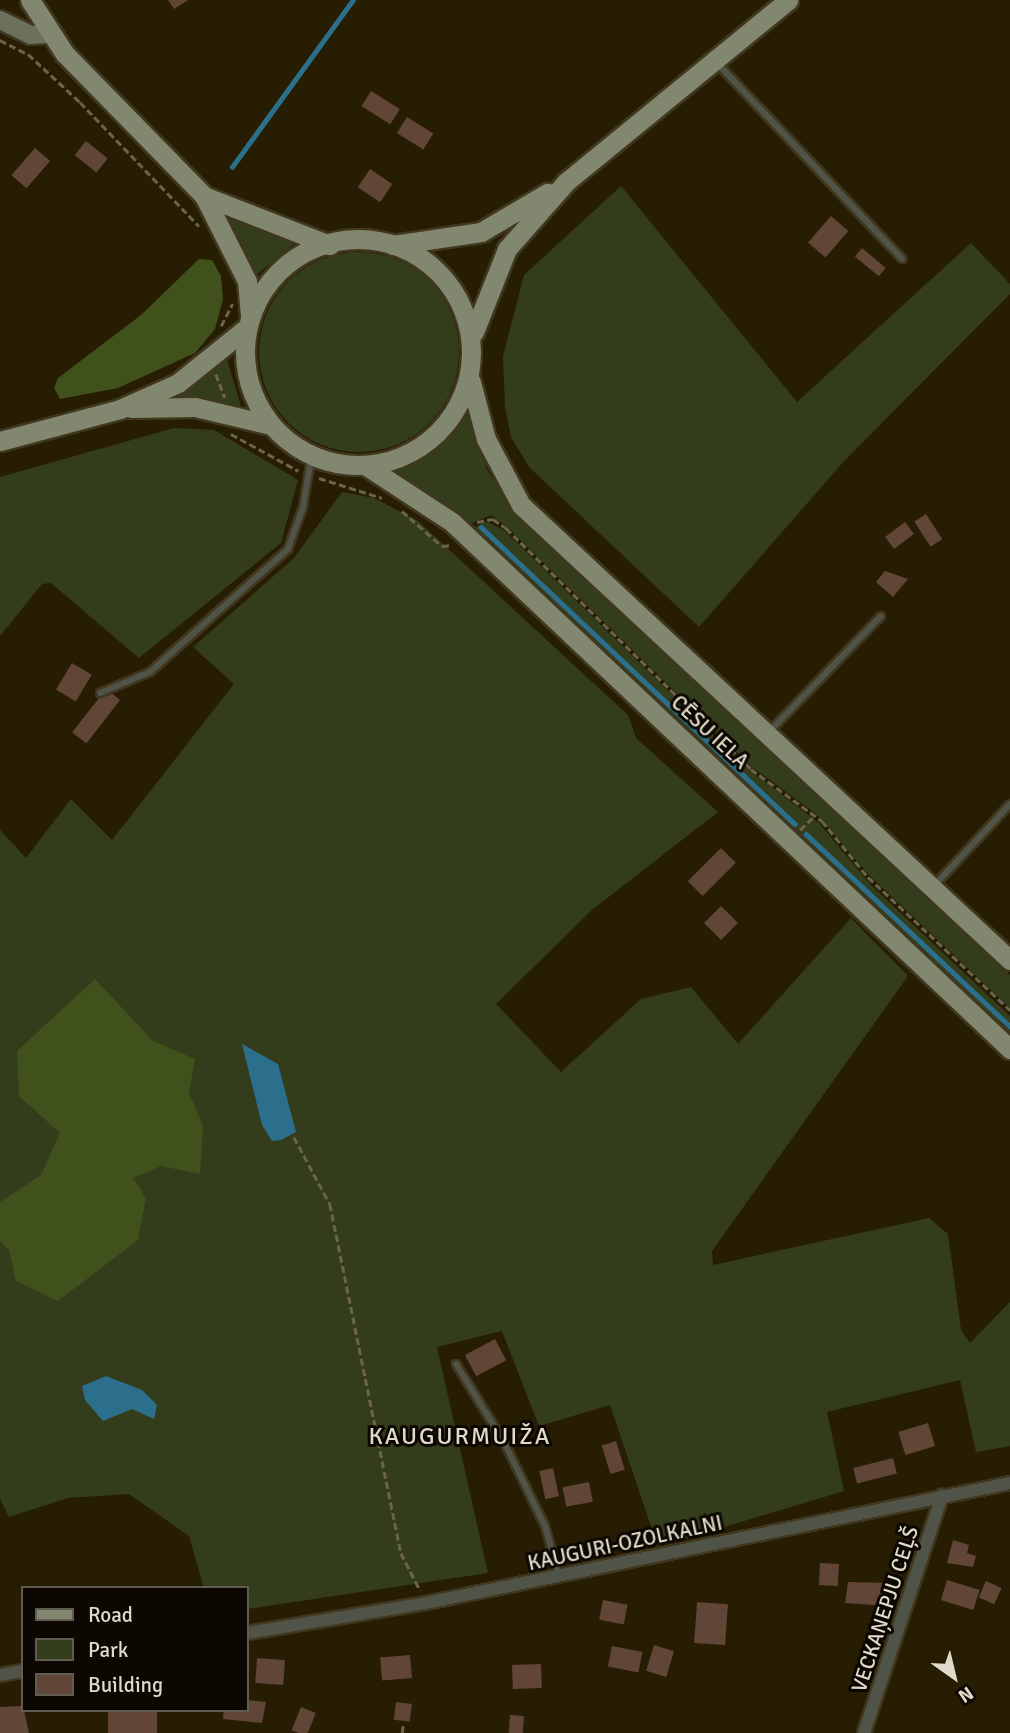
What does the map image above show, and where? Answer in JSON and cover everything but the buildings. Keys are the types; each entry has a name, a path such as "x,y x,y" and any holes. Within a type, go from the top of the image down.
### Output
{"main road":[{"path":"30,0 48,34 204,196 247,281 244,374 271,425"},
{"path":"204,196 330,245 391,245 481,232 566,182 788,0"},
{"path":"0,20 31,35 48,34"},
{"path":"120,409 195,407 271,425 312,453 365,465 425,441 471,382 474,332 507,249 566,182"},
{"path":"0,441 120,409 198,371 247,322 275,273 330,245"},
{"path":"391,245 450,286 474,332"},
{"name":"CĒSU IELA","path":"471,382 486,439 521,505 769,732 1010,960"},
{"name":"CĒSU IELA","path":"365,465 452,522 1010,1049"}],"street":[{"name":"KAUGURI-OZOLKALNI","path":"248,1633 426,1603 1010,1483"},
{"name":"VECKAŅEPJU CEĻŠ","path":"864,1733 942,1496"},
{"path":"0,1675 21,1671"}],"lane":[{"path":"715,61 902,259"},
{"path":"100,693 150,672 288,549 303,507 312,453"},
{"path":"769,732 881,615"},
{"path":"932,888 1010,804"},
{"path":"456,1364 504,1442 545,1526 559,1576"}],"path":[{"path":"0,40 28,54 71,94 202,230"},
{"path":"216,333 229,312 232,290"},
{"path":"213,368 226,405"},
{"path":"228,423 235,437 305,473"},
{"path":"319,478 380,496 442,546 459,541"},
{"path":"470,527 483,518 506,528 742,760 815,815 868,877 1010,1010"},
{"path":"790,839 815,815"},
{"path":"293,1137 330,1204 401,1553 426,1603"},
{"path":"402,1733 403,1725"}],"green space":[{"path":"621,186 797,402 971,243 1010,284 1010,294 845,460 699,627 529,467 511,437 505,407 503,356 524,275"},
{"path":"222,213 249,226 297,241 255,276"},
{"path":"359,252 397,259 430,281 452,314 459,352 452,390 430,423 397,445 359,452 321,445 288,423 266,390 259,352 266,314 288,281 321,259"},
{"path":"199,259 212,260 221,276 223,299 215,329 195,353 118,388 60,399 54,388 58,378 141,315"},
{"path":"226,356 243,413 171,397 171,393"},
{"path":"471,411 487,470 509,502 1010,975 1010,1008 870,876 816,814 752,767 509,529 491,515 468,525 393,471 424,458"},
{"path":"174,428 214,430 298,480 281,543 139,658 51,583 42,584 0,636 0,477"},
{"path":"342,492 374,498 418,521 628,715 636,738 718,812 592,910 496,1004 561,1072 641,999 691,987 738,1044 851,918 908,976 712,1251 713,1265 929,1218 948,1234 961,1330 970,1343 1010,1302 1010,1446 976,1452 960,1380 827,1412 844,1491 658,1547 610,1405 539,1426 502,1331 437,1347 488,1573 248,1609 248,1586 203,1586 189,1536 129,1494 68,1498 9,1517 0,1499 0,830 26,858 71,799 112,840 234,684 193,647 294,558"},
{"path":"486,521 505,531 747,768 819,823 871,885 1010,1016 1010,1035 473,529"},
{"path":"95,979 153,1041 195,1059 189,1093 203,1126 200,1174 161,1166 133,1178 146,1198 138,1240 58,1301 16,1281 9,1250 0,1241 0,1202 41,1175 60,1133 19,1096 17,1051"}],"water":[{"path":"242,1044 278,1064 296,1132 281,1140 272,1141 262,1125"},
{"path":"106,1376 142,1390 157,1405 154,1419 132,1409 103,1421 85,1400 82,1386"}],"waterway":[{"path":"232,167 353,0"},
{"path":"481,527 795,824"},
{"path":"806,834 1010,1026"}],"district":[{"name":"KAUGURMUIŽA","path":"460,1437"}]}
